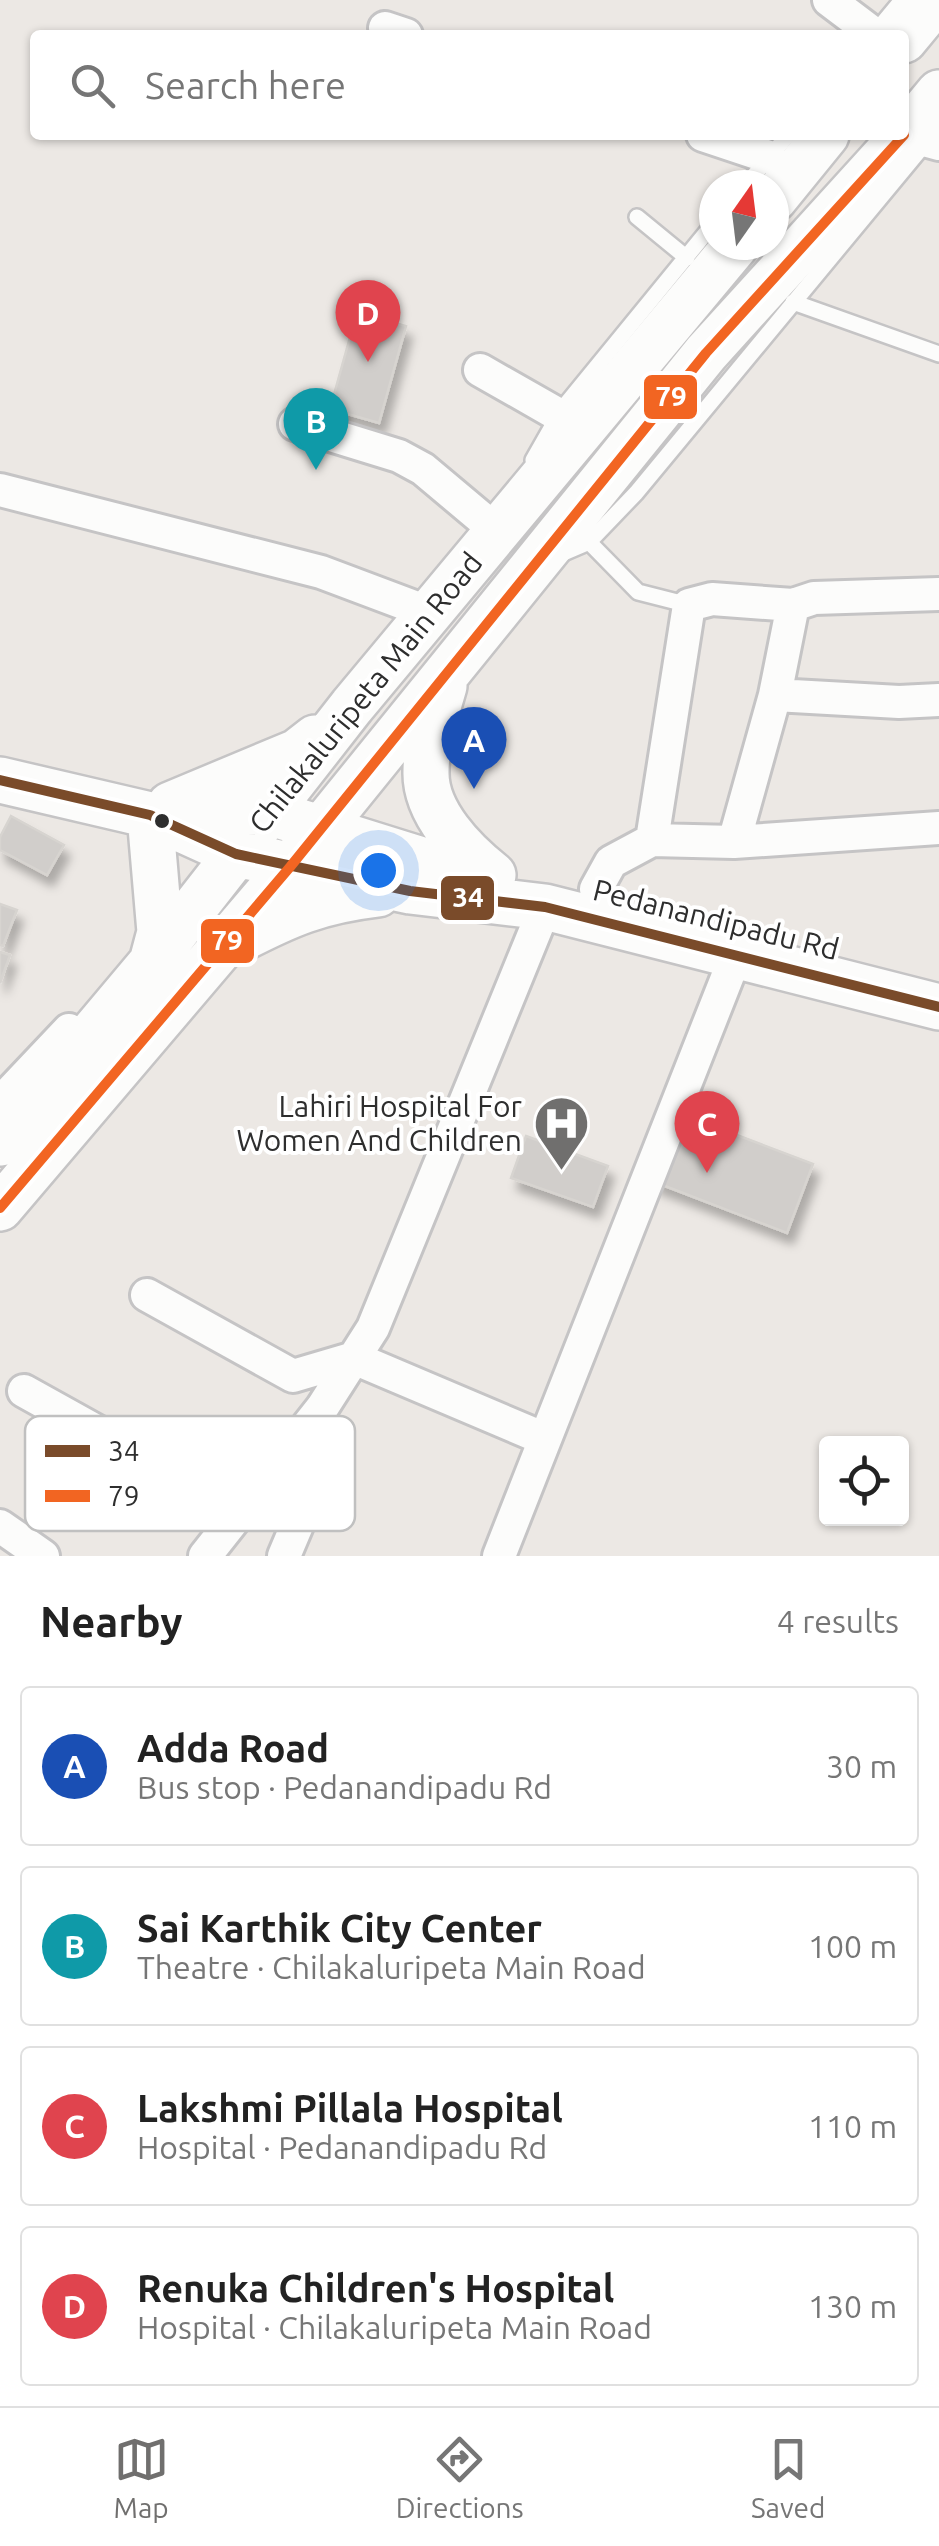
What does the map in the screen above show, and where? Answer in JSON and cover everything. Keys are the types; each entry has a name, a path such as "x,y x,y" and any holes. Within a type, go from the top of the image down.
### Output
{"main road":[{"path":"909,34 936,0"},
{"name":"Chilakaluripeta Main Road","path":"0,1208 290,866 706,353 923,136 939,92"},
{"path":"777,164 818,140"},
{"name":"Chilakaluripeta Main Road","path":"0,1143 352,706 724,260"},
{"path":"449,670 430,732 425,776 435,808 467,855 493,876"},
{"path":"0,780 150,816 183,797 297,752 352,706"},
{"name":"Pedanandipadu Rd","path":"150,816 268,812 454,870 596,889 939,975"},
{"path":"150,816 156,947"},
{"name":"Pedanandipadu Rd","path":"150,816 236,854 410,891 545,906 939,1007"},
{"path":"220,950 285,916 332,900 410,891"}],"street":[{"path":"829,0 868,30"},
{"path":"716,140 777,164"},
{"path":"480,370 559,414"},
{"path":"295,424 411,462 502,527"},
{"path":"0,490 320,572 430,613"},
{"path":"652,840 689,605 712,599 793,605 814,598 939,594"},
{"path":"734,842 776,695 793,605"},
{"path":"776,695 899,702 939,700"},
{"path":"596,889 611,862 652,840 734,842 939,828"},
{"path":"316,1416 381,1309 545,906"},
{"path":"0,1103 156,947"},
{"path":"499,1556 736,955"},
{"path":"147,1294 293,1376 354,1358 545,1439"},
{"path":"24,1390 70,1416"},
{"path":"0,1526 43,1556"},
{"path":"206,1556 225,1531"},
{"path":"284,1556 295,1531"}],"lane":[{"path":"876,30 902,0"},
{"path":"542,552 564,554 589,542 636,492 923,136"},
{"path":"637,217 687,258"},
{"path":"502,527 525,497 534,456 559,414 699,242"},
{"path":"793,302 939,354"},
{"path":"589,542 638,592 689,605"}],"building":[{"path":"357,312 406,326 379,423 330,409"},
{"path":"11,816 64,845 47,875 0,850 0,837"},
{"path":"0,904 17,910 3,946 0,945"},
{"path":"0,952 10,955 0,983"},
{"path":"679,1113 813,1164 787,1233 652,1181"},
{"path":"526,1136 608,1166 593,1207 511,1178"}],"transit line":[{"name":"79","path":"0,1208 290,867 706,353 899,140"},
{"name":"34","path":"0,780 150,815 236,854 410,891 545,907 939,1007"}],"place":[{"name":"Renuka Children's Hospital","path":"368,362"},
{"name":"Sai Karthik City Center","path":"316,470"},
{"name":"Adda Road","path":"474,789"},
{"name":"Lahiri Hospital For Women And Children","path":"561,1173"},
{"name":"Lakshmi Pillala Hospital","path":"707,1173"}]}
